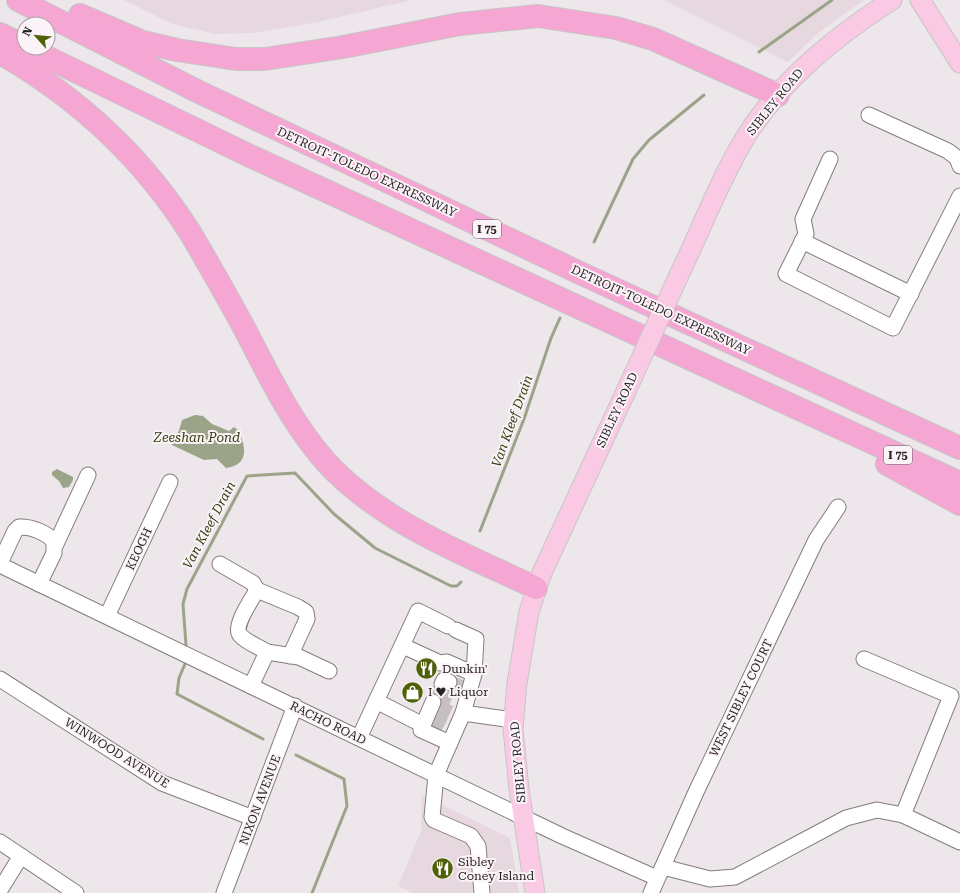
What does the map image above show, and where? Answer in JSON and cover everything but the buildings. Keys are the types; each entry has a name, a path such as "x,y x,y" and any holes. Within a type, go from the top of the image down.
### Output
{"highway":[{"name":"DETROIT-TOLEDO EXPRESSWAY","path":"18,0 197,91 580,273 960,448"},
{"path":"48,0 104,27 143,42 184,52 236,59 265,59 336,48 460,24 538,16 616,28 653,39 778,94"},
{"path":"0,34 16,42"},
{"path":"0,53 54,87 85,112 122,145 140,166 191,234 288,412 306,438 340,476 369,501 407,525 536,588"},
{"name":"I 75","path":"44,56 248,155 960,483"},
{"path":"700,327 751,340 960,433"},
{"path":"836,427 852,442 883,462 960,504"}],"main road":[{"name":"SIBLEY ROAD","path":"535,893 523,816 514,745 513,720 522,650 529,612 536,588 736,153 778,94 803,68 856,23 892,0"},
{"path":"920,0 960,63"}],"street":[{"path":"869,115 948,151 957,158 960,166"},
{"path":"830,159 803,219 806,234 786,274 893,328 960,196"},
{"path":"802,241 910,294"},
{"path":"39,584 88,476"},
{"name":"KEOGH","path":"107,616 170,482"},
{"name":"WEST SIBLEY COURT","path":"651,893 696,792 816,540 838,507"},
{"path":"0,564 15,531 19,528 29,527 49,537 55,546"},
{"name":"RACHO ROAD","path":"0,564 562,836 660,873 710,879 735,876 846,818 877,810 903,815 960,842"},
{"path":"220,564 253,583 257,590 298,607 306,612 307,619 290,656"},
{"path":"257,590 238,625 238,633 241,637 266,652 298,657 329,671"},
{"path":"359,738 418,611 451,629 476,639 474,674 447,710 445,752 436,775 432,817 434,820 471,836 476,840 478,846 482,893"},
{"path":"403,646 440,663 447,662 474,674"},
{"path":"251,686 266,652"},
{"path":"864,659 950,696 903,815"},
{"name":"WINWOOD AVENUE","path":"0,679 162,783 247,816"},
{"path":"376,701 513,720"},
{"name":"NIXON AVENUE","path":"224,893 247,816 295,706"},
{"path":"0,842 76,893"},
{"path":"0,890 21,856"}],"shaded area":[{"path":"124,0 412,0 318,22 253,33 215,34 172,24"},
{"path":"664,0 864,0 818,33 788,62"},
{"path":"422,795 510,838 519,893 413,893 398,886 421,831"}],"water":[{"name":"Zeeshan Pond","path":"195,415 203,416 212,424 229,431 234,427 238,430 244,447 243,458 239,463 226,468 217,459 204,460 172,445 170,442 179,431 182,420"},
{"path":"57,469 73,477 69,487 63,488 59,481 52,475 52,472"}],"waterway":[{"name":"Van Kleef Drain","path":"759,52 832,0"},
{"name":"Van Kleef Drain","path":"594,242 633,159 649,140 704,95"},
{"name":"Van Kleef Drain","path":"480,531 524,419 551,338 560,318"},
{"name":"Van Kleef Drain","path":"186,645 183,604 187,589 247,476 295,473 334,514 375,548 451,586 457,586 461,582"},
{"name":"Van Kleef Drain","path":"185,664 179,678 177,694 263,739"},
{"name":"Van Kleef Drain","path":"296,755 344,779 347,806 312,893"}],"tunnel":[{"path":"449,682 462,688"},
{"path":"433,702 442,684"},
{"path":"438,693 456,701"},
{"path":"437,707 450,713"},
{"path":"431,719 444,726"}],"place":[{"name":"Dunkin'","path":"426,669"},
{"name":"I ♥ Liquor","path":"413,692"},
{"name":"Sibley Coney Island","path":"442,869"}]}
